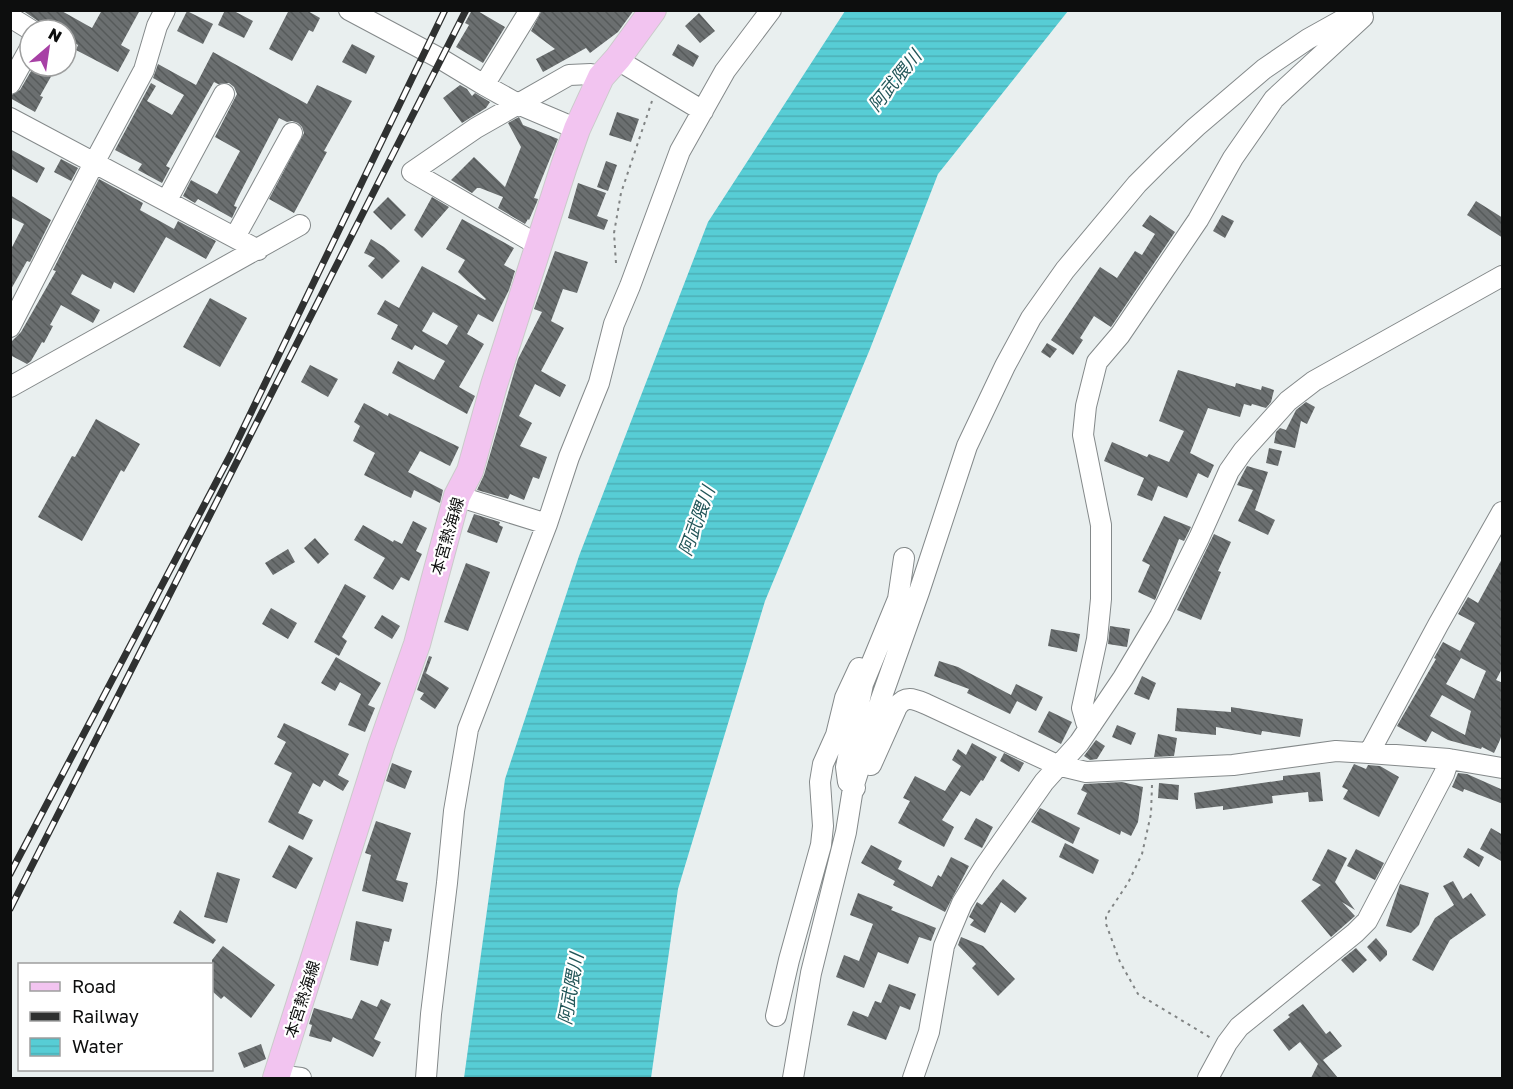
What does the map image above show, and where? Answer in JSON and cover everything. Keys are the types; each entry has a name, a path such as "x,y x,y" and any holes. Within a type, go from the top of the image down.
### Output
{"main road":[{"name":"本宮熱海線","path":"285,1077 381,747 417,644 457,496 470,471 538,245 577,129 609,68 653,10"}],"street":[{"path":"10,327 144,70 157,26 165,10"},
{"path":"349,10 441,59 518,104 577,129"},
{"path":"484,85 530,10"},
{"path":"426,1078 454,811 468,729 547,524 569,457 599,383 614,324 680,151 725,71 771,10"},
{"path":"793,1078 811,973 846,832 853,788 967,446 994,386 1031,318 1065,270 1137,184 1196,127 1264,69 1308,39 1360,10"},
{"path":"1092,724 1086,722 1082,708 1097,639 1101,599 1101,525 1083,435 1086,406 1097,362 1120,335 1198,220 1233,158 1274,99 1371,10"},
{"path":"538,245 412,172 476,128 569,75 591,74 609,68 659,85 703,111"},
{"path":"10,84 18,70"},
{"path":"167,200 224,94"},
{"path":"10,118 258,250"},
{"path":"235,237 292,133"},
{"path":"10,387 300,225"},
{"path":"913,1078 928,1032 944,946 962,903 985,866 1057,765 1079,743 1160,616 1229,471 1262,428 1288,401 1314,381 1503,276"},
{"path":"457,496 547,524"},
{"path":"1369,753 1438,625 1503,512"},
{"path":"853,788 848,782 846,767 863,684 898,599 904,558"},
{"path":"776,1016 821,845 823,826 820,782 823,764 836,735 845,698 858,669 873,658"},
{"path":"853,788 864,781 901,700 909,698 1057,765 1086,772 1233,765 1336,751 1449,759 1503,768"},
{"path":"1208,1078 1225,1045 1239,1028 1367,921 1444,774 1449,759"}],"path":[{"path":"616,263 614,233 621,193 648,108 659,85"},
{"path":"1153,768 1151,814 1142,854 1128,883 1106,916 1106,924 1120,962 1138,994 1225,1045"}],"water":[{"name":"阿武隈川","path":"845,11 1068,11 938,174 870,349 765,601 678,889 651,1078 464,1078 505,779 579,556 708,222"}],"building":[{"path":"22,10 60,10 74,18 34,18"},
{"path":"102,10 140,10 121,45 130,50 118,72 78,51 78,20 92,28"},
{"path":"225,10 232,10 253,21 244,38 218,25"},
{"path":"289,10 306,10 320,18 313,32 309,30 292,61 269,49"},
{"path":"472,10 476,10 505,27 483,63 456,47 469,25 465,23"},
{"path":"542,10 634,10 618,32 590,53 586,48 543,72 536,59 555,49 531,31"},
{"path":"187,11 213,24 203,44 177,31"},
{"path":"699,13 715,31 700,43 685,26"},
{"path":"352,44 375,56 366,74 342,62"},
{"path":"678,44 699,56 693,67 672,55"},
{"path":"213,52 307,104 317,85 352,101 324,151 327,152 294,213 269,199 304,133 298,123 287,122 279,118 236,201 234,206 237,207 232,218 198,199 195,203 183,196 191,180 217,194 240,151 215,137 237,94 229,83 214,82 166,166 170,168 162,183 138,170 142,164 115,150 151,83 156,86 147,101 172,115 184,95 153,78 158,64 196,85"},
{"path":"27,78 50,78 40,96 43,97 35,112 10,98 20,90"},
{"path":"460,85 472,96 475,93 490,102 486,108 462,123 443,98"},
{"path":"617,112 639,119 631,142 609,135"},
{"path":"519,117 523,125 558,139 534,198 538,199 537,202 525,224 498,208 503,197 480,188 472,193 451,180 474,157 505,187 521,147 508,123"},
{"path":"10,149 45,168 37,183 10,168"},
{"path":"61,159 78,168 71,181 54,172"},
{"path":"606,161 617,165 608,191 597,187"},
{"path":"99,179 143,203 140,210 174,229 178,221 216,241 206,259 166,237 134,293 114,282 111,289 82,274 71,294 100,310 93,323 61,305 50,325 53,326 44,343 42,342 27,364 10,355 10,343 21,332 56,271 53,270"},
{"path":"578,183 606,193 597,216 608,220 604,230 568,218"},
{"path":"10,195 51,220 30,262 27,261 10,291 10,251 24,224 10,217"},
{"path":"388,197 406,215 391,230 373,212"},
{"path":"432,197 449,207 422,238 414,230"},
{"path":"1476,201 1503,218 1503,238 1467,215"},
{"path":"1150,215 1175,232 1111,327 1094,316 1080,338 1083,340 1073,355 1051,340 1100,267 1117,278 1135,251 1142,255 1155,234 1142,226"},
{"path":"1222,215 1234,221 1225,238 1213,231"},
{"path":"462,219 514,248 504,265 515,271 509,290 493,322 478,314 467,334 484,344 459,387 475,396 467,414 392,373 398,361 434,380 445,361 415,345 412,350 391,339 398,325 377,314 385,300 399,308 422,266 485,300 458,272 465,260 446,249","holes":["433,312 458,326 447,345 422,331"]},
{"path":"371,239 400,261 382,279 368,266 375,258 364,253"},
{"path":"555,251 588,262 577,293 563,289 551,321 564,328 541,371 566,385 560,397 535,384 519,416 532,423 520,446 547,457 539,479 533,477 524,500 510,494 508,499 477,490 484,475 518,359 542,312 534,309"},
{"path":"210,298 247,318 220,367 183,347"},
{"path":"1047,343 1057,349 1050,358 1041,352"},
{"path":"310,365 338,379 328,397 301,382"},
{"path":"1178,370 1235,387 1236,383 1261,390 1262,386 1274,390 1271,402 1266,408 1244,404 1240,417 1208,408 1190,453 1214,465 1208,478 1198,473 1187,498 1158,486 1152,501 1137,495 1144,478 1104,461 1112,442 1147,457 1149,454 1169,462 1184,431 1159,421"},
{"path":"1306,402 1315,407 1307,424 1301,421 1295,448 1274,443 1276,432 1280,428 1286,430 1296,410"},
{"path":"364,403 459,447 450,466 420,451 408,472 443,490 440,503 414,490 411,498 364,475 375,453 353,441 360,426 354,422"},
{"path":"96,419 140,444 124,472 121,470 82,541 38,517 72,456 75,457"},
{"path":"1269,448 1282,451 1278,466 1266,463"},
{"path":"1247,466 1268,472 1255,510 1275,520 1268,535 1238,521 1253,490 1237,485"},
{"path":"474,514 500,522 499,525 503,527 497,543 467,532"},
{"path":"1164,516 1191,527 1184,541 1179,539 1155,600 1138,592 1150,565 1142,561"},
{"path":"413,521 427,528 416,551 422,554 409,581 401,577 393,590 373,578 385,558 354,540 363,525 393,542 394,540 402,544"},
{"path":"1214,534 1231,542 1201,620 1177,610"},
{"path":"315,538 329,554 318,564 304,548"},
{"path":"288,549 295,562 273,575 265,563"},
{"path":"1503,557 1503,667 1496,680 1503,683 1503,731 1494,753 1482,747 1481,749 1448,740 1432,731 1426,742 1397,726 1436,659 1434,658 1443,642 1460,651 1475,623 1458,614 1468,597 1478,603","holes":["1461,658 1486,671 1474,699 1446,684","1442,695 1471,711 1465,735 1430,716"]},
{"path":"466,563 490,572 468,631 444,622"},
{"path":"345,584 366,596 342,637 347,641 339,656 314,642"},
{"path":"271,608 297,623 288,639 262,624"},
{"path":"382,615 400,626 392,639 374,628"},
{"path":"1110,626 1130,629 1127,647 1108,644"},
{"path":"1051,629 1080,634 1077,652 1048,646"},
{"path":"429,656 432,657 426,673 424,672 449,688 435,709 420,699 424,693 417,690"},
{"path":"336,657 381,683 368,705 375,708 365,732 348,725 361,694 340,682 335,691 321,683"},
{"path":"939,661 958,667 1011,695 1016,684 1043,697 1036,711 1017,701 1010,714 967,693 969,689 934,676"},
{"path":"1142,676 1156,683 1149,700 1134,694"},
{"path":"1231,707 1303,719 1300,737 1262,731 1261,735 1216,727 1216,735 1175,731 1177,708 1231,712"},
{"path":"1049,711 1072,722 1061,744 1038,732"},
{"path":"284,723 349,754 338,775 349,781 343,791 324,780 320,787 313,783 298,813 313,820 303,840 268,822 292,773 274,764 286,742 277,737"},
{"path":"1117,725 1136,733 1131,745 1112,737"},
{"path":"1158,734 1177,738 1174,756 1154,757"},
{"path":"1096,740 1105,746 1097,759 1090,760 1084,756"},
{"path":"972,743 997,757 983,781 981,780 970,796 961,791 942,820 954,827 944,847 898,823 910,801 903,798 915,776 945,791 961,766 952,760 958,749 966,755"},
{"path":"1004,753 1024,763 1019,772 1000,761"},
{"path":"392,763 412,771 405,789 386,781"},
{"path":"1354,764 1366,769 1368,765 1380,766 1399,777 1379,817 1343,799 1348,790 1342,787"},
{"path":"1320,772 1323,801 1309,802 1308,792 1272,796 1273,803 1223,810 1223,806 1196,809 1194,793 1283,780 1283,776"},
{"path":"1458,773 1467,774 1503,790 1503,804 1464,789 1463,792 1452,787"},
{"path":"1122,782 1143,787 1138,822 1131,836 1121,831 1120,835 1077,814 1087,793 1081,790 1084,784"},
{"path":"1159,783 1179,785 1178,800 1158,798"},
{"path":"1040,808 1080,828 1073,844 1031,822"},
{"path":"976,818 993,827 982,848 964,839"},
{"path":"376,821 411,833 396,880 408,883 403,902 362,891 371,855 365,853"},
{"path":"1491,828 1503,835 1503,862 1480,849"},
{"path":"1065,843 1099,860 1093,874 1059,857"},
{"path":"289,845 313,858 296,889 272,877"},
{"path":"871,845 902,861 898,869 932,887 938,875 941,877 951,857 969,866 945,912 893,885 895,881 861,863"},
{"path":"1468,848 1484,857 1479,867 1463,857"},
{"path":"1328,849 1347,858 1335,882 1355,910 1342,902 1355,916 1331,937 1301,901 1321,885 1312,880"},
{"path":"1356,849 1384,863 1375,880 1347,866"},
{"path":"217,872 240,879 227,923 204,917"},
{"path":"1003,879 1027,898 1015,913 1001,902 985,933 970,925 974,920 969,917 977,902 982,905"},
{"path":"1453,881 1463,899 1471,893 1486,915 1450,940 1433,971 1412,960 1435,918 1454,905 1443,886"},
{"path":"1400,884 1429,893 1419,925 1411,933 1386,926"},
{"path":"858,893 893,907 891,910 936,928 931,941 919,937 908,964 878,952 864,988 836,977 844,955 859,961 873,924 850,915"},
{"path":"180,910 216,940 213,944 173,923"},
{"path":"356,921 392,929 389,942 384,941 378,966 350,960"},
{"path":"961,937 983,946 1015,979 998,996 972,968 976,964 958,945"},
{"path":"1376,938 1387,951 1387,955 1380,962 1367,947"},
{"path":"223,946 275,985 251,1018 224,996 221,999 213,992 212,960"},
{"path":"1356,948 1367,960 1353,973 1341,960"},
{"path":"889,984 916,994 910,1010 900,1006 886,1040 847,1025 853,1011 868,1017 875,1001 881,1003"},
{"path":"381,999 391,1004 374,1039 381,1042 373,1057 333,1037 331,1042 309,1036 312,1025 309,1024 314,1008 352,1019 361,1000 377,1007"},
{"path":"1303,1004 1326,1034 1330,1031 1342,1046 1323,1060 1338,1078 1311,1078 1318,1064 1300,1042 1289,1051 1273,1030"},
{"path":"261,1044 266,1059 244,1068 238,1053"}],"railway":[{"path":"10,874 231,454 445,10"},
{"path":"10,909 466,10"}]}
